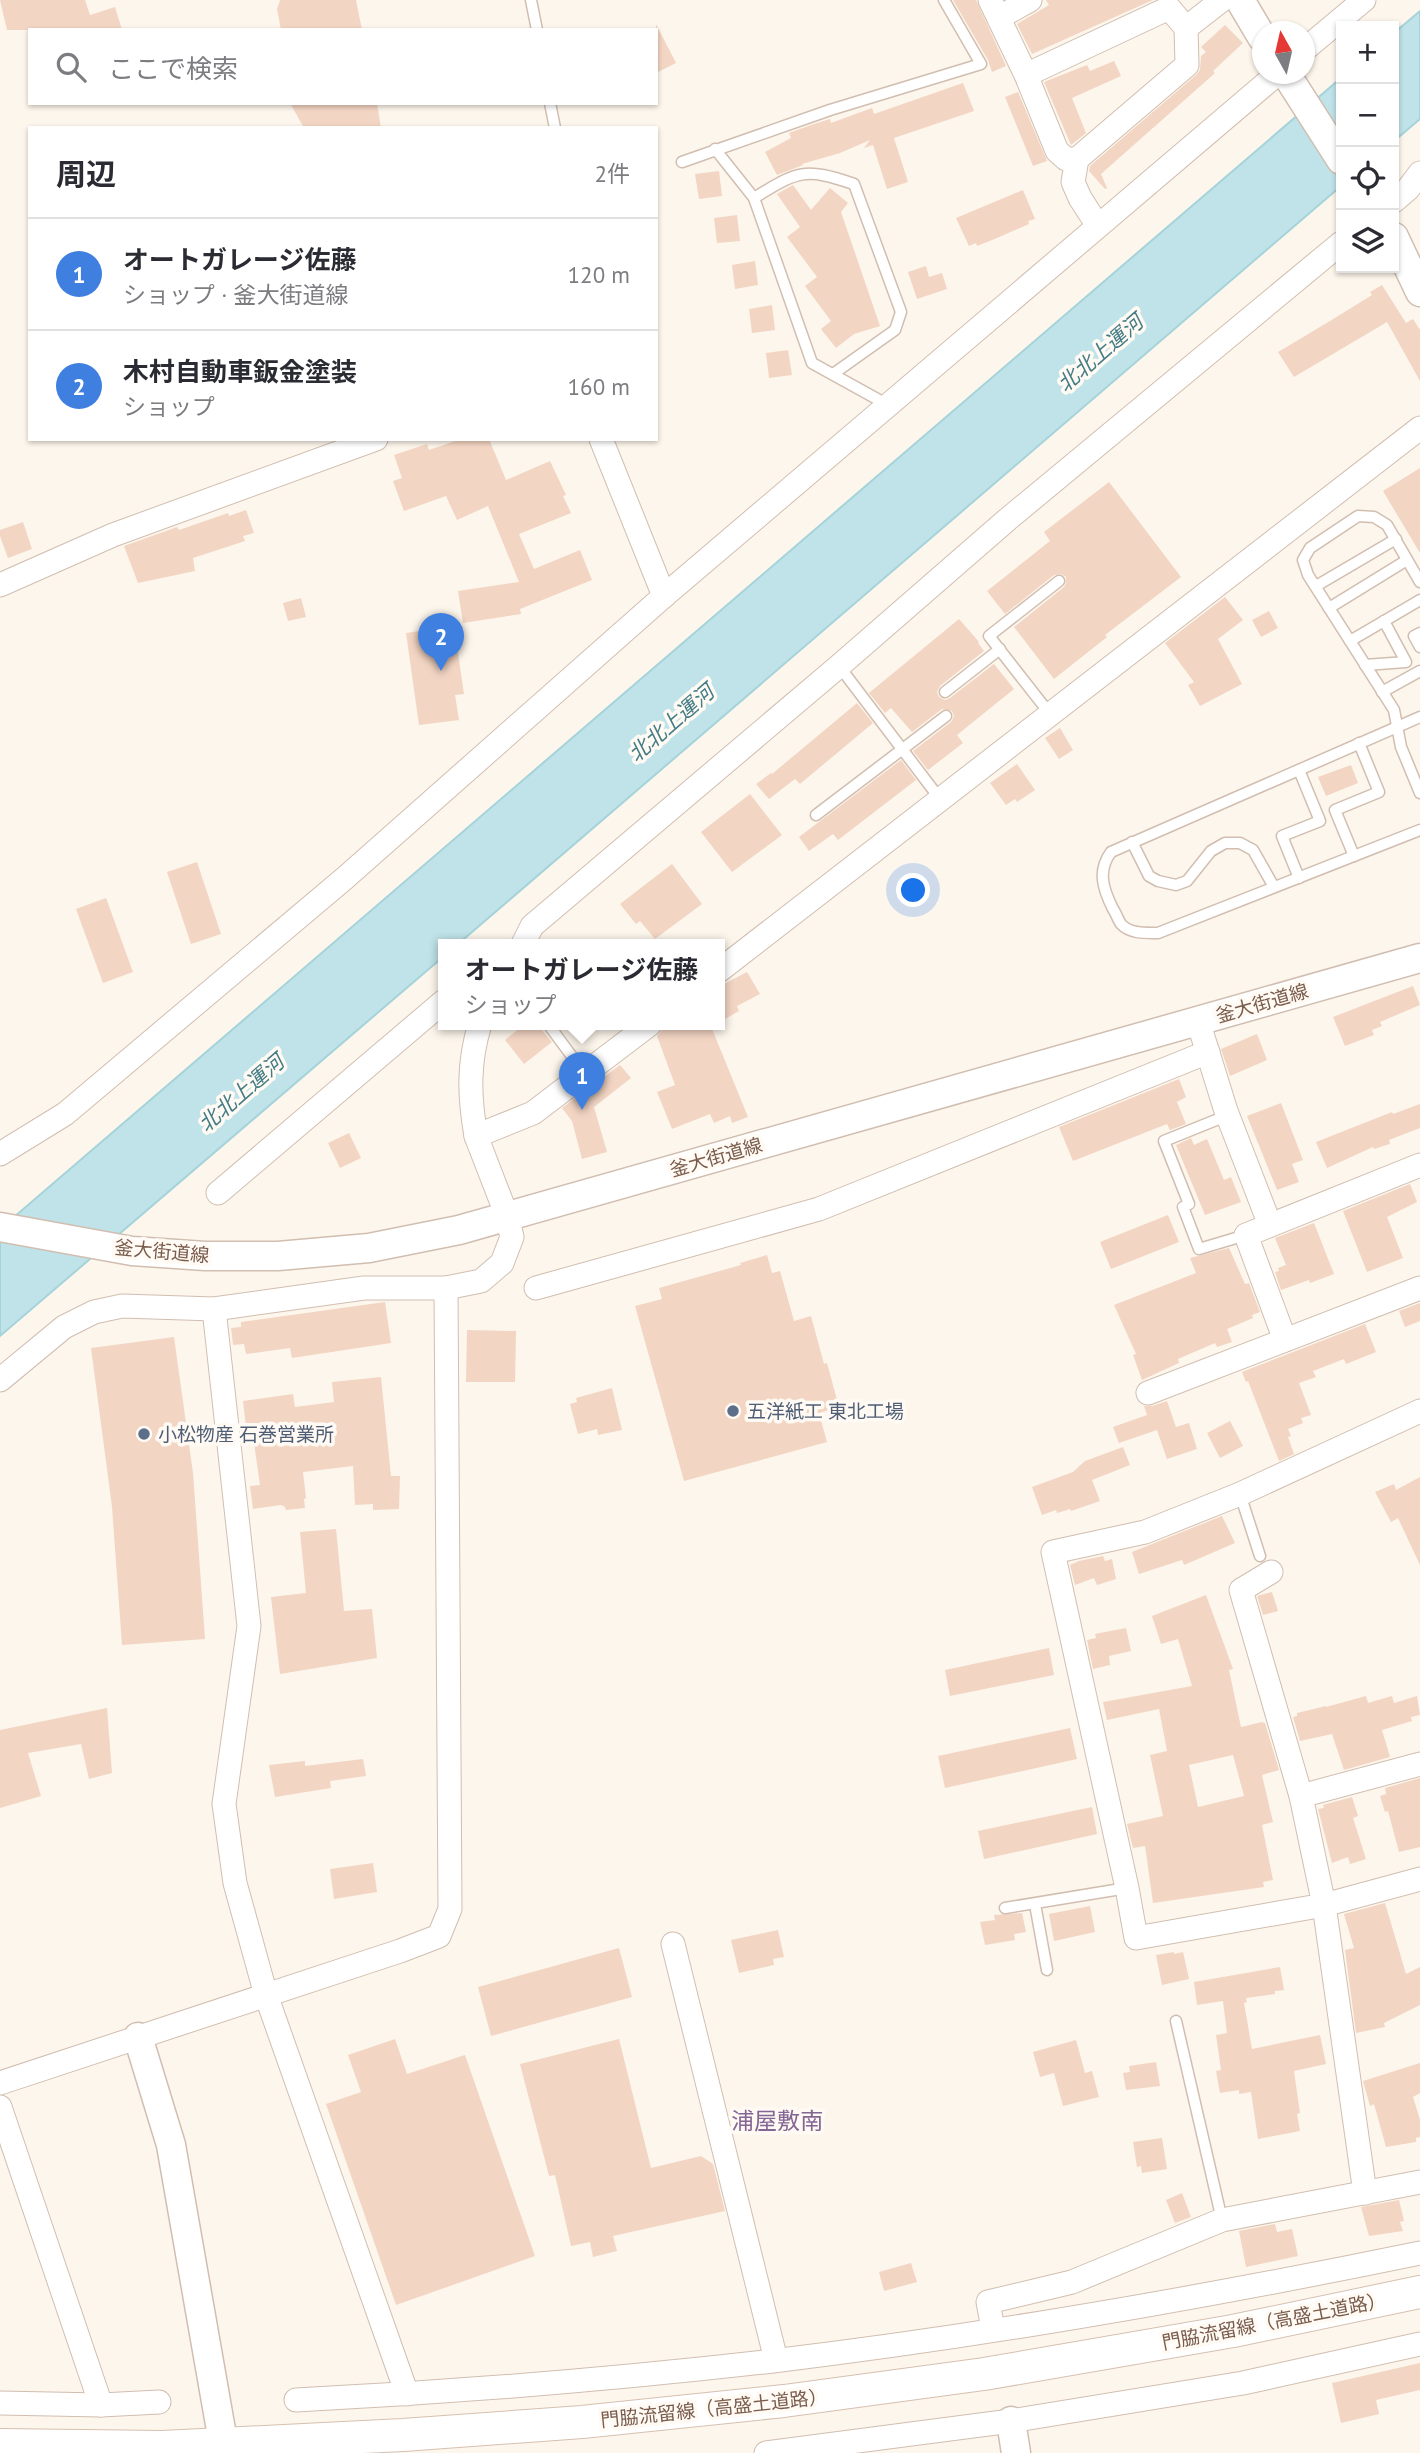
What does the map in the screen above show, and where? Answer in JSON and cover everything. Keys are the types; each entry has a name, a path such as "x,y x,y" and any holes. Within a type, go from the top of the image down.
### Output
{"main road":[{"name":"門脇流留線（高盛土道路）","path":"0,2445 224,2448 568,2423 783,2401 984,2374 1233,2331 1420,2292"}],"street":[{"path":"1030,0 995,8 1057,151 1066,159 1077,159"},
{"path":"1186,28 1222,0"},
{"path":"1240,0 1252,21"},
{"path":"1315,41 1364,0"},
{"path":"1026,75 1169,8 1186,28 1186,65 1077,159 1073,182 1098,226"},
{"path":"0,1154 75,1106 345,878 664,596 1098,226 1278,84"},
{"path":"1290,84 1336,153"},
{"path":"1399,197 1420,173"},
{"path":"526,939 532,926 1008,519 1336,247"},
{"path":"1399,248 1420,292"},
{"path":"725,966 1420,428"},
{"path":"0,586 113,535 371,441"},
{"path":"602,441 664,596"},
{"name":"釜大街道線","path":"0,1227 132,1251 205,1256 278,1256 369,1248 459,1230 1420,958"},
{"path":"218,1193 438,1006"},
{"path":"1198,1021 1226,1111 1270,1225"},
{"path":"0,1380 64,1327 94,1312 122,1306 214,1309 364,1289 446,1288 481,1281 502,1263 512,1237 507,1216 475,1136 469,1072 478,1030"},
{"path":"475,1136 533,1113 642,1030"},
{"path":"536,1288 819,1209 1208,1052"},
{"path":"1285,1340 1246,1235 1420,1165"},
{"path":"0,2083 439,1936 450,1909 446,1288"},
{"path":"1148,1393 1420,1288"},
{"path":"214,1309 249,1626 224,1804 235,1883 266,1995 407,2394"},
{"path":"1420,1411 1240,1494 1145,1532 1053,1552 1136,1938 1324,1905 1420,1879"},
{"path":"1266,1564 1241,1590 1301,1796 1324,1905 1365,2193"},
{"path":"1301,1796 1420,1764"},
{"path":"673,1944 776,2360"},
{"path":"138,2037 171,2145 224,2448"},
{"path":"0,2107 101,2405"},
{"path":"993,2329 988,2302 1072,2283 1222,2220 1420,2182"},
{"path":"296,2400 616,2378 776,2360 1072,2318 1420,2253"},
{"path":"766,2453 1011,2421 1243,2383 1420,2344"},
{"path":"0,2403 101,2405 159,2402"},
{"path":"1011,2421 1016,2453"}],"lane":[{"path":"531,0 537,28"},
{"path":"682,162 830,110 981,64 944,0"},
{"path":"550,105 555,126"},
{"path":"715,149 754,198 813,363 888,405"},
{"path":"754,198 789,176 810,173 827,175 854,184 901,312 895,330 833,374"},
{"path":"1420,582 1387,525 1374,517 1358,516 1310,548 1303,560 1315,586 1394,710 1401,747 1420,793"},
{"path":"1315,586 1396,539"},
{"path":"1329,608 1407,559"},
{"path":"1050,714 989,636 1059,581"},
{"path":"1350,641 1420,600"},
{"path":"1365,665 1406,662 1384,621"},
{"path":"1420,633 1414,636 1420,647"},
{"path":"945,692 1000,649"},
{"path":"839,666 940,799"},
{"path":"1382,692 1420,671"},
{"path":"816,815 946,716"},
{"path":"1420,717 1111,852 1103,863 1102,877 1106,894 1122,925 1138,933 1158,933 1420,830"},
{"path":"1354,856 1335,810 1379,792 1359,743"},
{"path":"1299,770 1320,821 1282,836 1299,878"},
{"path":"1132,842 1149,876 1157,881 1176,885 1187,881 1211,851 1225,843 1240,843 1253,850 1274,887"},
{"path":"552,1030 585,1074"},
{"path":"1226,1111 1221,1118 1164,1141 1189,1204 1182,1207 1199,1249 1246,1235"},
{"path":"1240,1494 1266,1564"},
{"path":"1005,1908 1127,1888"},
{"path":"1035,1904 1046,1970"},
{"path":"1176,2021 1222,2220"}],"water":[{"path":"1420,11 1420,119 1399,137 1399,84 1399,29"},
{"name":"北北上運河","path":"1336,82 1336,190 464,939 438,939 438,961 0,1336 0,1229"}],"building":[{"path":"0,0 85,0 90,15 115,7 121,28 28,28 7,30"},
{"path":"280,0 356,0 362,28 281,28 277,9"},
{"path":"953,0 976,0 1006,66 992,72 988,60"},
{"path":"1046,0 1153,0 1032,54 1017,24 1049,5"},
{"path":"656,24 676,63 658,72 658,28"},
{"path":"1225,25 1243,43 1213,71 1215,73 1101,174 1107,188 1105,189 1089,171 1090,166 1196,75 1200,70 1201,56 1206,52 1201,47"},
{"path":"1114,61 1121,76 1072,98 1086,133 1071,145 1044,82 1087,65 1090,71"},
{"path":"963,83 974,111 894,138 908,182 887,189 873,145 864,148 870,140 777,175 765,152 791,138 789,133 811,125 830,119 831,123 872,108 874,114"},
{"path":"1018,92 1047,161 1033,166 1005,97"},
{"path":"291,105 377,105 381,126 303,126"},
{"path":"719,171 722,196 699,199 695,174"},
{"path":"793,185 811,210 830,188 848,203 841,212 880,326 854,334 836,348 821,329 831,321 805,286 817,277 787,237 800,227 777,194"},
{"path":"1023,190 1035,219 997,238 977,246 976,243 969,246 956,218"},
{"path":"737,215 740,241 717,243 714,218"},
{"path":"755,261 758,285 735,289 732,265"},
{"path":"926,266 929,277 942,273 947,289 917,299 908,272"},
{"path":"1382,285 1406,323 1413,319 1420,330 1420,381 1387,322 1294,377 1278,352 1372,295 1370,292"},
{"path":"772,305 775,330 752,333 749,309"},
{"path":"788,350 792,375 769,378 766,353"},
{"path":"455,441 490,441 506,480 550,461 566,495 563,496 571,513 519,534 534,569 580,550 592,580 520,609 521,614 463,623 458,591 519,582 488,506 457,520 446,496 404,511 393,481 402,478 394,455 427,444 429,450"},
{"path":"1420,468 1420,553 1383,491"},
{"path":"1109,482 1181,577 1105,635 1107,637 1054,679 1014,627 1064,587 1066,577 1061,574 1054,575 1005,614 987,591 1050,541 1044,532"},
{"path":"246,510 254,533 243,536 245,541 193,558 195,571 138,583 124,546 177,527 179,530 228,513 229,516"},
{"path":"23,522 32,549 8,558 0,530"},
{"path":"1225,597 1243,620 1218,639 1242,684 1200,706 1188,685 1194,682 1165,643"},
{"path":"301,598 306,617 288,621 283,603"},
{"path":"1269,611 1278,628 1261,637 1252,620"},
{"path":"959,619 984,651 940,686 937,692 939,697 945,700 950,698 994,664 1014,689 957,735 963,743 928,770 913,751 951,722 954,716 952,711 942,709 912,732 891,708 885,713 869,693"},
{"path":"454,626 464,694 455,695 459,720 419,725 406,633"},
{"path":"857,703 873,723 800,784 795,779 769,799 756,784 772,774"},
{"path":"1060,728 1073,750 1059,759 1045,738"},
{"path":"901,760 916,780 838,840 833,834 809,851 799,837"},
{"path":"1017,764 1035,790 1017,802 1015,799 1006,805 990,783"},
{"path":"1351,765 1358,783 1326,796 1318,777"},
{"path":"750,794 782,835 732,872 701,832"},
{"path":"197,862 221,934 191,944 167,872"},
{"path":"672,864 702,904 655,939 640,921 636,924 620,904"},
{"path":"106,898 133,972 103,983 76,909"},
{"path":"747,972 760,994 737,1006 739,1011 725,1019 725,983"},
{"path":"1413,986 1420,1005 1380,1022 1382,1026 1372,1030 1374,1035 1345,1046 1333,1017"},
{"path":"518,1030 542,1030 552,1042 524,1064 505,1040"},
{"path":"662,1030 712,1030 748,1117 732,1123 730,1116 714,1123 710,1114 672,1129 657,1092 675,1085 657,1036"},
{"path":"1257,1034 1267,1060 1230,1076 1221,1049"},
{"path":"620,1065 631,1078 594,1107 607,1152 582,1159 572,1121 562,1108"},
{"path":"1179,1079 1186,1097 1177,1102 1186,1124 1170,1130 1167,1124 1073,1161 1059,1127"},
{"path":"1281,1103 1303,1160 1292,1164 1299,1182 1277,1190 1247,1116"},
{"path":"1420,1104 1420,1128 1389,1140 1390,1144 1374,1149 1373,1147 1327,1168 1316,1142"},
{"path":"349,1133 361,1158 340,1168 328,1143"},
{"path":"1191,1138 1194,1145 1207,1139 1224,1180 1231,1177 1241,1202 1205,1215 1176,1145"},
{"path":"1410,1184 1417,1202 1387,1217 1403,1258 1367,1272 1343,1211"},
{"path":"1168,1215 1179,1242 1111,1269 1100,1242"},
{"path":"1314,1223 1334,1274 1281,1290 1275,1272 1286,1265 1275,1238"},
{"path":"1229,1248 1245,1284 1249,1283 1260,1312 1252,1315 1253,1318 1227,1329 1232,1342 1217,1347 1215,1343 1178,1359 1179,1363 1142,1380 1133,1355 1136,1354 1114,1305 1196,1273 1190,1258"},
{"path":"767,1255 772,1273 780,1271 794,1321 811,1316 824,1364 827,1363 839,1407 819,1413 827,1442 684,1481 635,1306 662,1299 659,1288"},
{"path":"385,1302 391,1343 292,1358 290,1348 246,1354 244,1344 233,1345 231,1328 241,1327 241,1322"},
{"path":"1420,1303 1420,1321 1405,1327 1399,1311"},
{"path":"1365,1324 1376,1352 1346,1364 1344,1359 1313,1371 1316,1377 1299,1383 1311,1415 1301,1418 1303,1423 1288,1429 1294,1454 1279,1461 1242,1372"},
{"path":"467,1330 516,1331 515,1382 466,1382"},
{"path":"174,1337 193,1473 205,1639 122,1645 112,1507 91,1348"},
{"path":"381,1377 391,1476 400,1476 399,1509 373,1510 373,1504 355,1505 353,1466 303,1472 305,1508 286,1510 281,1505 253,1509 250,1486 260,1485 253,1436 247,1436 243,1401 293,1394 295,1407 334,1402 332,1382"},
{"path":"612,1388 622,1430 598,1435 597,1429 578,1434 570,1404 577,1402 576,1398"},
{"path":"1167,1401 1176,1427 1189,1423 1197,1449 1167,1459 1157,1430 1119,1443 1113,1427 1147,1415 1144,1406"},
{"path":"1230,1421 1243,1446 1220,1458 1207,1433"},
{"path":"1123,1447 1130,1465 1092,1480 1100,1501 1071,1511 1070,1509 1057,1513 1056,1510 1042,1515 1032,1487 1073,1472 1085,1461"},
{"path":"1420,1477 1420,1565 1398,1518 1391,1522 1375,1492 1394,1484 1396,1490"},
{"path":"1222,1516 1235,1543 1184,1565 1182,1560 1139,1574 1132,1552"},
{"path":"336,1529 344,1611 372,1609 377,1658 280,1674 271,1597 306,1593 300,1532"},
{"path":"1103,1556 1105,1561 1112,1559 1116,1579 1097,1585 1094,1578 1075,1585 1070,1565"},
{"path":"1272,1592 1278,1611 1263,1615 1257,1596"},
{"path":"1206,1595 1233,1669 1229,1670 1241,1727 1265,1723 1279,1770 1262,1775 1273,1822 1262,1825 1273,1880 1263,1882 1264,1887 1153,1903 1145,1846 1133,1848 1127,1824 1163,1816 1150,1755 1167,1751 1159,1709 1107,1720 1103,1702 1192,1686 1178,1639 1161,1644 1152,1616","holes":["1233,1755 1244,1796 1198,1807 1189,1765"]},
{"path":"1126,1628 1131,1651 1109,1656 1110,1665 1093,1669 1087,1640 1096,1638 1095,1634"},
{"path":"1049,1648 1054,1675 950,1696 945,1670"},
{"path":"1366,1696 1368,1703 1392,1696 1394,1703 1417,1696 1420,1715 1411,1717 1412,1721 1382,1730 1390,1757 1344,1770 1332,1734 1300,1741 1293,1717 1297,1716 1297,1713"},
{"path":"107,1708 112,1773 89,1779 81,1744 28,1753 41,1796 0,1808 0,1730"},
{"path":"1070,1728 1077,1759 945,1788 938,1756"},
{"path":"363,1759 366,1776 330,1781 331,1788 275,1797 269,1765 305,1761 305,1766"},
{"path":"1420,1778 1420,1847 1399,1852 1388,1811 1385,1812 1380,1796 1386,1794 1385,1788"},
{"path":"1352,1797 1358,1816 1353,1818 1366,1859 1350,1864 1348,1857 1332,1863 1318,1809 1324,1808 1323,1805"},
{"path":"1092,1807 1097,1834 984,1859 978,1831"},
{"path":"373,1863 377,1892 334,1899 330,1869"},
{"path":"1385,1903 1406,1974 1420,1967 1420,2005 1384,2023 1385,2027 1356,2033 1345,1950 1354,1948 1344,1914"},
{"path":"1090,1906 1095,1932 1054,1941 1049,1914"},
{"path":"1022,1913 1026,1932 1014,1934 1015,1940 985,1945 980,1922 995,1920 994,1915"},
{"path":"778,1930 784,1957 773,1959 774,1965 739,1973 731,1940"},
{"path":"619,1948 632,1997 491,2036 478,1987"},
{"path":"1183,1952 1189,1979 1162,1985 1156,1955"},
{"path":"1280,1967 1284,1990 1246,1998 1247,2002 1244,2003 1252,2049 1320,2035 1326,2064 1294,2071 1300,2131 1258,2139 1251,2092 1239,2094 1239,2090 1220,2093 1216,2071 1221,2070 1216,2035 1227,2033 1223,2001 1197,2005 1194,1982"},
{"path":"395,2039 407,2074 465,2055 535,2256 396,2305 326,2104 361,2092 348,2055"},
{"path":"619,2039 651,2168 701,2156 713,2164 725,2211 613,2236 617,2251 593,2257 590,2242 571,2246 555,2175 549,2176 520,2064"},
{"path":"1076,2040 1085,2073 1092,2071 1099,2097 1063,2106 1054,2073 1040,2077 1033,2052"},
{"path":"1156,2062 1160,2086 1126,2090 1123,2073 1130,2072 1129,2066"},
{"path":"1420,2063 1420,2093 1413,2097 1420,2120 1420,2137 1416,2138 1416,2142 1386,2147 1374,2104 1370,2106 1363,2081"},
{"path":"1162,2138 1167,2169 1142,2173 1141,2166 1137,2167 1133,2142"},
{"path":"1182,2193 1191,2217 1175,2223 1166,2200"},
{"path":"1399,2200 1404,2221 1400,2222 1403,2231 1369,2236 1361,2207"},
{"path":"1275,2224 1277,2232 1292,2229 1298,2256 1246,2267 1239,2231"},
{"path":"911,2263 917,2282 884,2291 879,2272"},
{"path":"1420,2363 1420,2390 1376,2400 1379,2414 1341,2423 1332,2383"}],"place":[{"name":"木村自動車鈑金塗装","path":"441,671"},
{"name":"オートガレージ佐藤","path":"582,1110"},
{"name":"五洋紙工 東北工場","path":"733,1411"},
{"name":"小松物産 石巻営業所","path":"144,1434"}],"district":[{"name":"浦屋敷南","path":"777,2120"}]}
